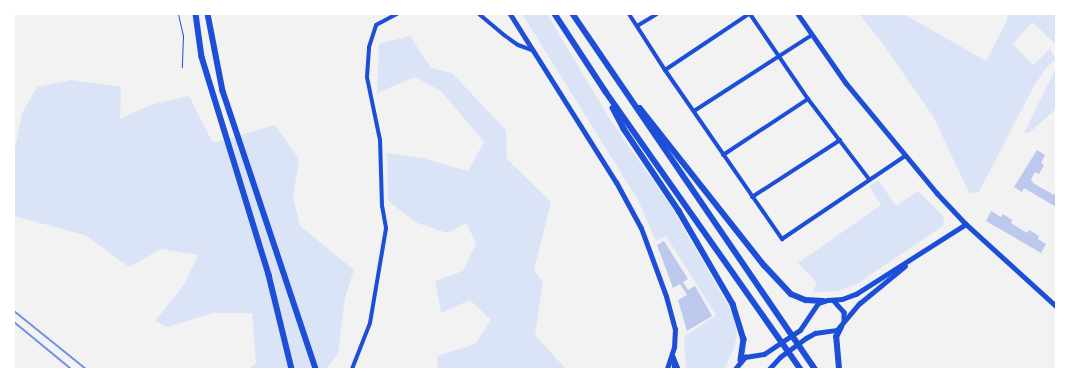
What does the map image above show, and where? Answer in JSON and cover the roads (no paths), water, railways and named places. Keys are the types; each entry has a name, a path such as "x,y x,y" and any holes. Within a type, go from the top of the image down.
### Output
{"highway":[{"path":"196,14 202,56 270,275 292,369"},
{"path":"208,14 223,91 316,369"},
{"path":"555,14 606,92 802,369"},
{"path":"574,14 619,84 815,369"},
{"path":"619,84 656,127 765,266 791,294 806,300 823,301"},
{"path":"606,92 624,129 679,211 733,304 744,339 741,360"},
{"path":"839,369 836,337 842,324"}],"main road":[{"path":"510,14 616,182 641,228 672,315 675,339 667,369"},
{"path":"672,354 674,369"}],"street":[{"path":"352,369 370,323 386,228 382,206 380,140 367,77 369,47 376,25 397,14"},
{"path":"479,14 518,45 532,50"},
{"path":"629,14 665,70 782,239 905,156"},
{"path":"637,26 657,14"},
{"path":"665,70 749,14 808,99 869,179"},
{"path":"798,14 846,83 905,156 966,224 1056,306"},
{"path":"694,110 812,35"},
{"path":"724,155 808,99"},
{"path":"752,197 840,140"},
{"path":"736,369 741,360 774,349 800,330 815,308 823,301 856,294 966,224"},
{"path":"769,369 780,357 806,338 816,333 832,332 842,324 860,303 896,275 907,263"},
{"path":"833,300 838,303 844,312 842,324"},
{"path":"672,354 678,369"}],"railway":[{"path":"14,311 86,369"},
{"path":"14,322 71,369"}]}
